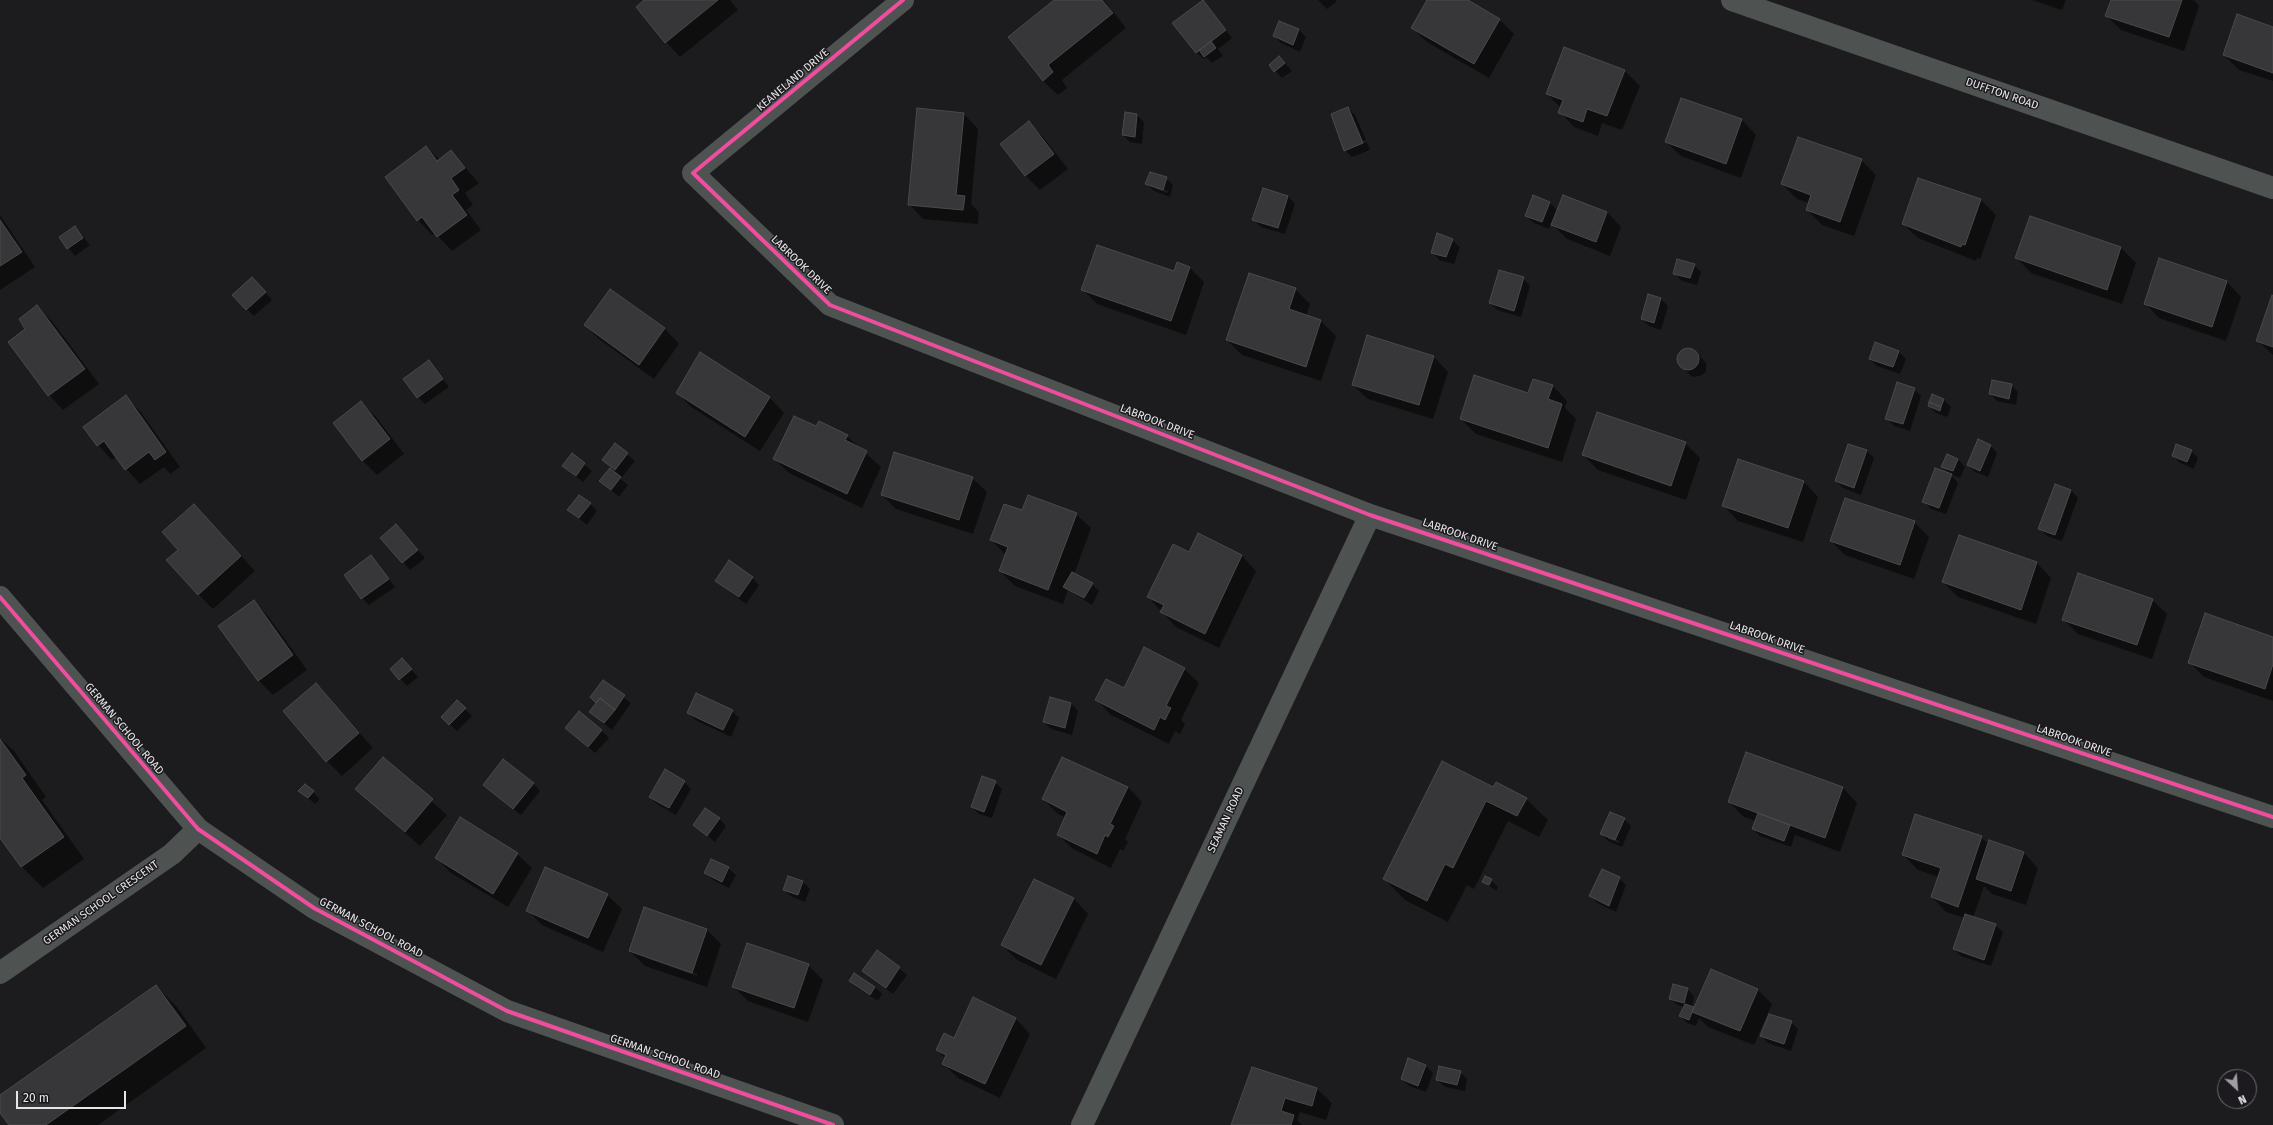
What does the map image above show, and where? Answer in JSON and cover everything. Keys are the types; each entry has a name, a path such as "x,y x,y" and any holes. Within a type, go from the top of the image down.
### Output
{"street":[{"name":"KEANELAND DRIVE","path":"694,173 903,0"},
{"name":"DUFFTON ROAD","path":"1732,0 2273,188"},
{"name":"LABROOK DRIVE","path":"694,173 830,305 1370,515 2273,817"},
{"name":"SEAMAN ROAD","path":"1082,1125 1370,515"},
{"name":"GERMAN SCHOOL ROAD","path":"0,597 198,829 314,908 507,1011 833,1125"},
{"name":"GERMAN SCHOOL CRESCENT","path":"0,973 172,854 198,829"}],"building":[{"path":"644,0 718,0 665,43 636,7"},
{"path":"1054,0 1102,0 1113,13 1048,65 1053,72 1043,81 1008,37"},
{"path":"1203,0 1226,30 1196,53 1172,23"},
{"path":"1427,0 1468,0 1500,19 1474,64 1411,28"},
{"path":"2111,0 2182,0 2169,37 2105,16"},
{"path":"2237,14 2273,27 2273,73 2223,55"},
{"path":"1279,21 1299,29 1293,45 1273,36"},
{"path":"1211,41 1216,48 1204,57 1199,50"},
{"path":"1564,47 1625,70 1607,116 1587,109 1583,122 1558,113 1563,100 1546,94"},
{"path":"1279,56 1285,63 1274,72 1269,65"},
{"path":"1681,98 1742,119 1726,164 1665,142"},
{"path":"1348,107 1363,143 1344,151 1331,114"},
{"path":"917,108 964,113 956,195 965,196 963,210 908,205"},
{"path":"1125,112 1137,114 1135,137 1122,135"},
{"path":"1029,121 1054,154 1025,176 1000,144"},
{"path":"1798,137 1862,159 1840,222 1806,210 1811,195 1781,184"},
{"path":"426,146 437,161 451,150 465,168 451,178 459,190 452,195 467,215 437,237 422,217 417,221 385,177"},
{"path":"1150,172 1167,177 1163,190 1145,184"},
{"path":"1918,178 1981,199 1965,245 1962,244 1961,247 1902,224"},
{"path":"1263,188 1288,196 1278,228 1252,220"},
{"path":"1533,195 1550,202 1542,222 1525,216"},
{"path":"1563,195 1607,212 1596,242 1551,225"},
{"path":"2030,216 2121,247 2107,290 2015,258"},
{"path":"0,220 22,252 0,266"},
{"path":"75,226 83,238 67,249 59,237"},
{"path":"1437,233 1453,239 1446,257 1431,253"},
{"path":"1097,245 1174,271 1177,262 1190,267 1171,321 1081,290"},
{"path":"2159,258 2227,281 2212,327 2144,304"},
{"path":"1677,259 1695,264 1690,278 1673,274"},
{"path":"1499,270 1524,277 1514,311 1489,303"},
{"path":"1249,273 1296,288 1289,309 1321,320 1306,367 1226,340"},
{"path":"252,277 266,292 246,310 232,295"},
{"path":"610,289 665,328 639,365 584,325"},
{"path":"1648,294 1661,298 1654,323 1641,319"},
{"path":"2272,295 2273,296 2273,347 2256,341"},
{"path":"37,305 85,369 48,396 8,342 25,329 19,319"},
{"path":"1367,335 1434,356 1419,405 1352,385"},
{"path":"1875,342 1899,351 1893,367 1869,359"},
{"path":"1688,348 1696,351 1699,359 1696,367 1688,370 1680,367 1677,359 1680,351"},
{"path":"700,352 770,397 745,437 676,393"},
{"path":"429,360 443,379 417,398 403,379"},
{"path":"1474,375 1528,393 1533,379 1553,385 1548,399 1562,404 1548,448 1460,419"},
{"path":"1992,380 2012,384 2009,399 1989,394"},
{"path":"1897,382 1915,388 1903,424 1885,419"},
{"path":"1932,394 1944,399 1941,407 1929,402"},
{"path":"126,395 166,452 155,460 149,452 125,470 104,441 97,446 83,427"},
{"path":"361,401 390,439 362,461 333,423"},
{"path":"1929,402 1941,407 1940,411 1928,406"},
{"path":"1597,412 1686,442 1671,486 1582,455"},
{"path":"794,416 816,426 819,421 848,435 845,440 867,451 847,494 773,459"},
{"path":"1978,439 1991,445 1980,471 1967,465"},
{"path":"615,443 628,453 615,470 602,460"},
{"path":"1848,444 1867,450 1854,488 1835,481"},
{"path":"2176,444 2192,450 2187,462 2172,456"},
{"path":"894,452 973,477 959,520 881,495"},
{"path":"572,453 585,463 576,476 562,466"},
{"path":"1947,454 1958,459 1953,471 1941,467"},
{"path":"1738,459 1804,481 1788,528 1722,506"},
{"path":"610,468 621,477 611,490 599,481"},
{"path":"1935,468 1952,474 1939,508 1922,502"},
{"path":"2055,484 2071,490 2055,535 2038,529"},
{"path":"579,495 591,503 579,518 567,510"},
{"path":"1028,495 1077,513 1048,590 999,571 1008,547 990,540 1004,504 1022,510"},
{"path":"1845,498 1915,521 1900,565 1830,541"},
{"path":"194,504 241,556 198,595 166,560 178,550 162,532"},
{"path":"396,524 418,550 402,563 380,538"},
{"path":"1198,533 1242,555 1205,634 1160,612 1164,605 1147,597 1173,544 1189,552"},
{"path":"1959,535 2037,562 2021,610 1942,582"},
{"path":"371,555 389,579 361,599 344,575"},
{"path":"729,560 753,577 739,597 715,581"},
{"path":"1072,572 1093,583 1084,598 1063,587"},
{"path":"2078,573 2153,599 2137,645 2062,620"},
{"path":"254,600 293,655 258,681 218,626"},
{"path":"2205,613 2273,637 2273,664 2265,689 2188,663"},
{"path":"1144,647 1185,668 1166,706 1171,708 1165,720 1160,717 1154,730 1095,700 1106,679 1124,688"},
{"path":"402,658 412,669 399,680 390,669"},
{"path":"603,680 625,695 615,710 600,698 596,703 590,697"},
{"path":"316,683 359,733 326,762 283,711"},
{"path":"696,693 733,710 723,730 687,713"},
{"path":"1050,697 1071,703 1065,728 1043,722"},
{"path":"600,698 615,710 604,723 589,712"},
{"path":"457,700 466,708 449,725 441,717"},
{"path":"579,711 602,730 588,747 565,728"},
{"path":"0,739 26,775 22,778 64,837 21,867 0,838"},
{"path":"1746,752 1843,787 1825,838 1728,802"},
{"path":"383,757 433,799 405,832 355,789"},
{"path":"1062,757 1128,787 1110,824 1114,826 1108,837 1105,835 1097,854 1057,835 1067,812 1042,799"},
{"path":"503,759 534,783 513,809 483,785"},
{"path":"1442,761 1493,787 1496,782 1527,798 1517,816 1486,801 1453,868 1445,864 1427,901 1383,879"},
{"path":"665,769 685,781 669,808 649,797"},
{"path":"982,776 996,781 984,812 971,807"},
{"path":"305,784 314,791 308,798 298,791"},
{"path":"705,808 720,818 707,836 693,825"},
{"path":"1610,812 1625,818 1615,840 1600,834"},
{"path":"1758,813 1790,825 1784,841 1752,829"},
{"path":"1915,814 1982,836 1958,907 1931,897 1941,868 1902,855"},
{"path":"460,817 518,853 493,894 435,858"},
{"path":"1989,840 2024,852 2011,891 1976,879"},
{"path":"711,859 729,867 722,882 704,873"},
{"path":"545,867 608,894 588,938 526,911"},
{"path":"1602,869 1620,877 1609,906 1589,896"},
{"path":"788,876 803,881 798,895 783,890"},
{"path":"1485,876 1492,879 1489,885 1482,882"},
{"path":"1034,879 1074,898 1041,965 1001,945"},
{"path":"644,907 707,929 692,973 629,951"},
{"path":"1965,914 1996,924 1984,960 1953,949"},
{"path":"747,943 809,964 794,1008 732,987"},
{"path":"877,950 900,967 886,988 862,971"},
{"path":"1711,969 1758,989 1740,1031 1692,1012"},
{"path":"854,973 875,987 870,995 849,981"},
{"path":"1673,984 1688,988 1684,1003 1669,999"},
{"path":"156,985 186,1026 46,1125 9,1125 0,1113 0,1095"},
{"path":"973,997 1016,1018 985,1084 942,1064 946,1055 936,1050 944,1033 954,1038"},
{"path":"1685,1004 1694,1007 1689,1020 1679,1016"},
{"path":"1769,1014 1792,1021 1784,1044 1760,1036"},
{"path":"1408,1058 1426,1065 1418,1086 1401,1079"},
{"path":"1439,1066 1461,1071 1457,1085 1436,1080"},
{"path":"1252,1067 1317,1088 1312,1106 1285,1098 1281,1111 1294,1115 1291,1125 1231,1125"}],"cycle path":[{"path":"903,0 693,173 830,305 1370,515 2273,817"},
{"path":"0,597 198,829 314,908 507,1011 833,1125"}]}
